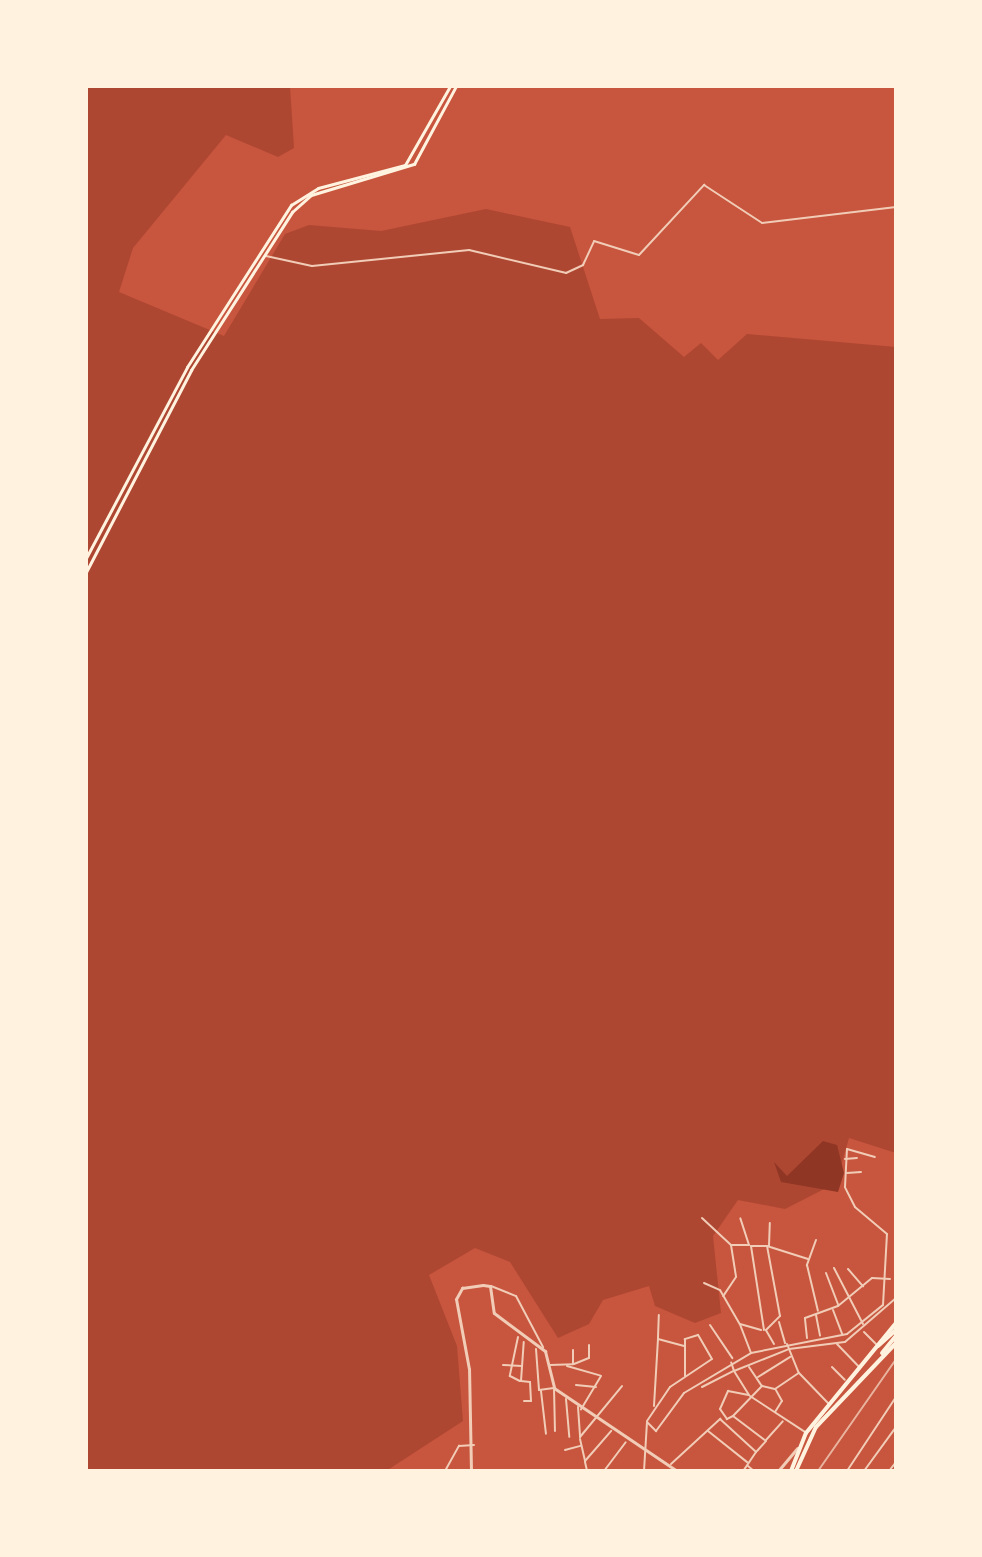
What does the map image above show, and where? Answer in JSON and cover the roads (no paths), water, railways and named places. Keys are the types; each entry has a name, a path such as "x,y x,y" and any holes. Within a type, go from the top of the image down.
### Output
{"main road":[{"path":"86,558 187,367 291,205 318,188 397,170 410,159 453,86"},
{"path":"86,572 191,370 292,212 311,195 414,164 453,86"},
{"path":"410,159 414,164"},
{"path":"882,1353 896,1323"},
{"path":"794,1471 797,1448 806,1433 860,1368 896,1333"},
{"path":"794,1471 816,1427 882,1353 896,1343"}],"street":[{"path":"266,256 316,266 469,250 566,273 583,265 594,241 639,255 704,185 762,223 896,207"},
{"path":"647,1422 656,1431 684,1393 732,1360 786,1342 843,1335 864,1324 888,1290 887,1234 846,1197 844,1159 849,1148 875,1157"},
{"path":"844,1159 857,1158"},
{"path":"846,1173 861,1172"},
{"path":"702,1218 731,1245 736,1277 723,1296"},
{"path":"740,1218 750,1246 765,1330 774,1345"},
{"path":"770,1223 768,1246 779,1321 799,1373 829,1405"},
{"path":"816,1240 808,1259 821,1337"},
{"path":"731,1245 768,1246 808,1259"},
{"path":"834,1268 848,1300 864,1324"},
{"path":"848,1269 863,1286"},
{"path":"826,1273 838,1306"},
{"path":"807,1339 803,1321 838,1306 863,1286 890,1279"},
{"path":"704,1283 723,1296 740,1324 751,1353"},
{"path":"471,1471 474,1445 456,1299 465,1286 490,1286 516,1296 545,1351 554,1388 555,1431"},
{"path":"490,1286 491,1308 524,1342 545,1351"},
{"path":"888,1290 896,1292"},
{"path":"702,1387 789,1349 836,1343 864,1331 896,1298"},
{"path":"832,1309 843,1335"},
{"path":"644,1471 647,1422 654,1406 659,1315"},
{"path":"740,1324 765,1330 779,1321"},
{"path":"710,1325 749,1395 806,1433"},
{"path":"864,1331 883,1346"},
{"path":"685,1376 686,1338 698,1335 717,1369"},
{"path":"518,1337 511,1365 511,1380 530,1382 531,1401 524,1401"},
{"path":"658,1339 686,1346"},
{"path":"521,1381 524,1342"},
{"path":"836,1343 860,1368"},
{"path":"567,1366 589,1358 589,1345"},
{"path":"536,1349 546,1434"},
{"path":"573,1350 573,1364"},
{"path":"757,1378 791,1357"},
{"path":"654,1406 685,1376 712,1359"},
{"path":"503,1365 522,1366"},
{"path":"549,1365 600,1374 597,1387 580,1408 580,1437 587,1471"},
{"path":"749,1366 762,1386 775,1389 799,1373"},
{"path":"832,1367 847,1383"},
{"path":"576,1385 597,1387"},
{"path":"580,1437 622,1386"},
{"path":"749,1395 728,1391 720,1409 727,1419 762,1386"},
{"path":"531,1391 554,1388 626,1442 675,1470"},
{"path":"774,1413 782,1401 775,1389"},
{"path":"847,1471 896,1397"},
{"path":"566,1398 569,1437"},
{"path":"733,1416 766,1441"},
{"path":"670,1465 720,1419 756,1452"},
{"path":"743,1471 785,1420"},
{"path":"864,1471 896,1427"},
{"path":"741,1438 751,1429"},
{"path":"585,1461 611,1431"},
{"path":"707,1431 754,1471"},
{"path":"604,1471 626,1442"},
{"path":"445,1471 459,1446 474,1445"},
{"path":"565,1450 581,1446"},
{"path":"778,1471 797,1448"},
{"path":"889,1471 896,1462"}],"railway":[{"path":"818,1471 896,1359"}]}
